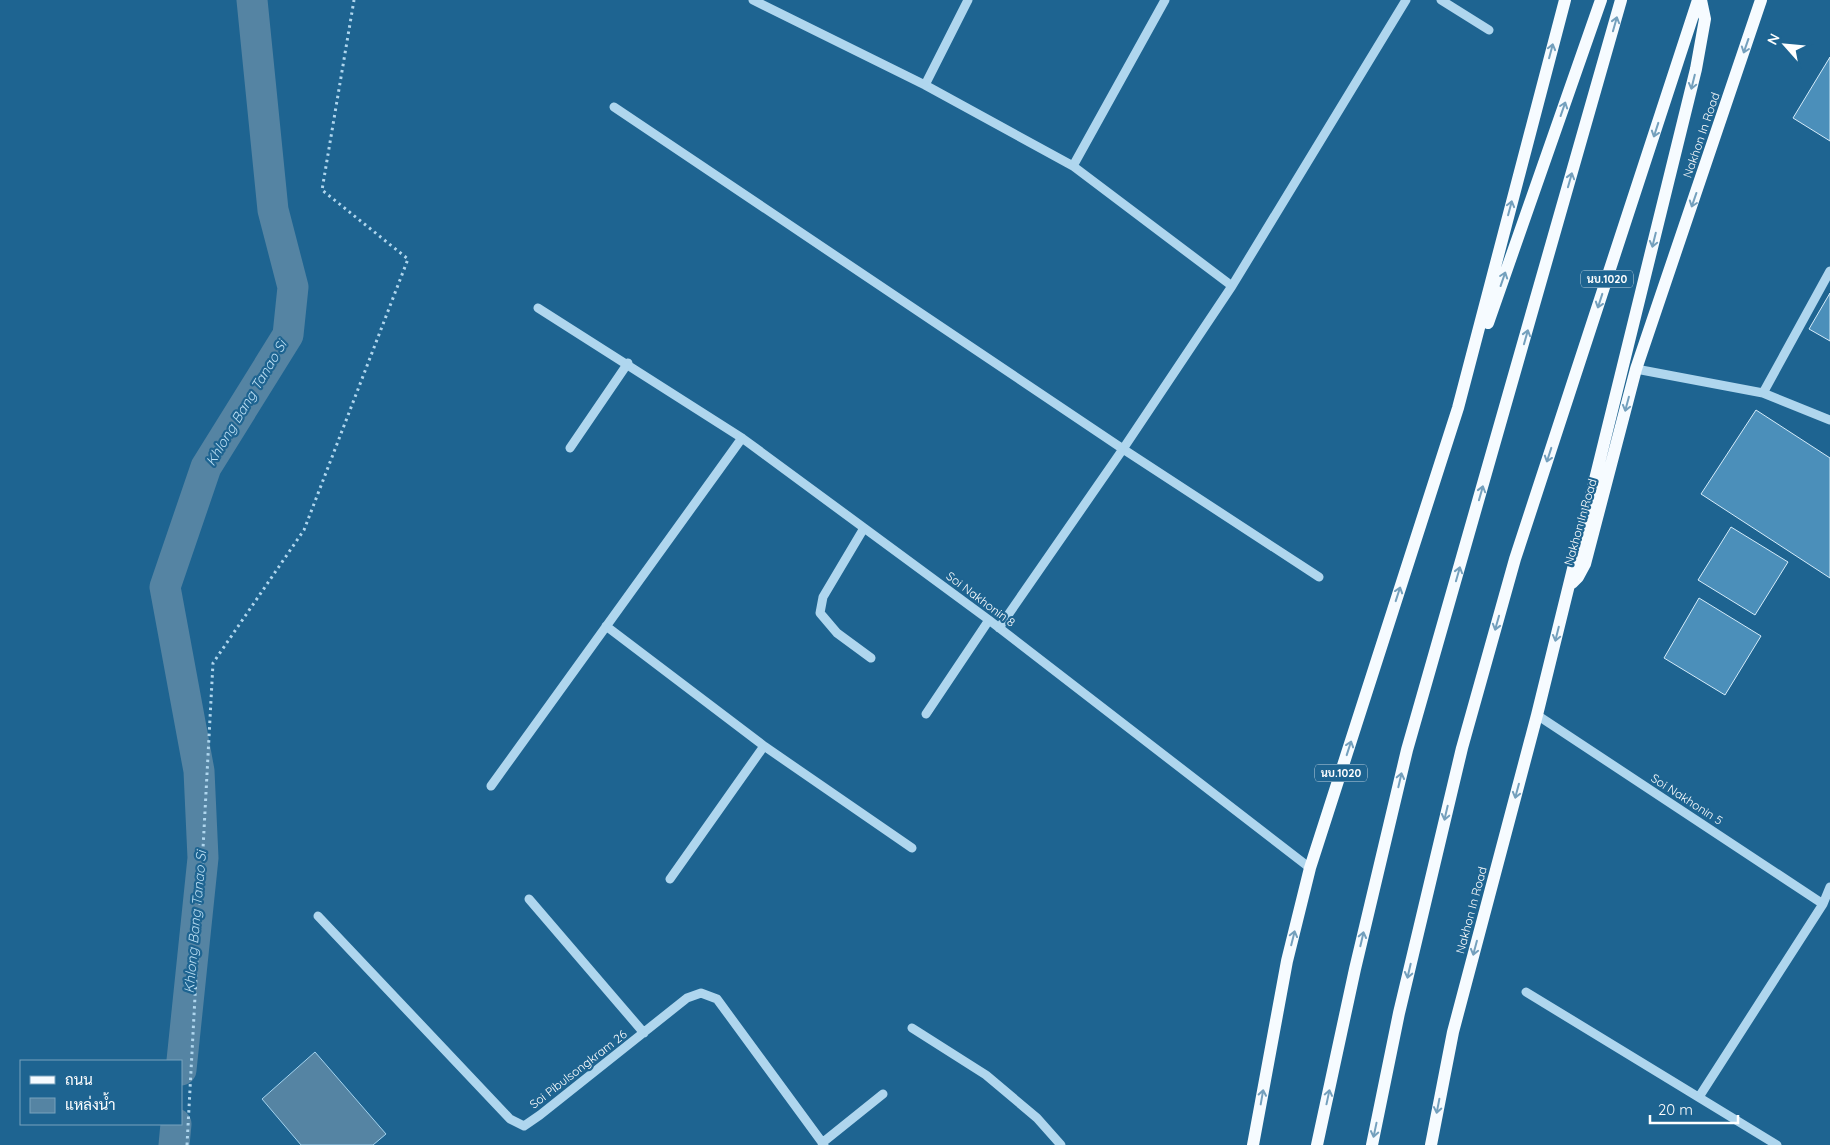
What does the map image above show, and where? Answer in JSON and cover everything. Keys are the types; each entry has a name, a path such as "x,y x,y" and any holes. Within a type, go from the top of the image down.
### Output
{"main road":[{"name":"นบ.1020","path":"1253,1145 1287,961 1310,868 1458,408 1565,0"},
{"path":"1458,408 1601,0"},
{"path":"1317,1145 1355,969 1407,750 1621,0"},
{"name":"นบ.1020","path":"1372,1145 1399,1013 1462,748 1516,559 1700,0"},
{"path":"1569,586 1696,69 1705,19 1700,0"},
{"name":"Nakhon In Road","path":"1431,1145 1453,1032 1537,715 1569,586 1578,577 1585,564 1636,370 1762,0"}],"street":[{"path":"753,0 925,85 1073,166 1232,286"},
{"path":"925,85 968,0"},
{"path":"1073,166 1165,0"},
{"path":"1441,0 1489,30"},
{"path":"999,628 1123,450 1232,286 1402,2"},
{"path":"614,107 1123,450 1319,577"},
{"path":"1763,393 1830,271"},
{"name":"Soi Nakhonin 8","path":"538,308 742,438 989,620 1310,868"},
{"path":"570,448 628,364"},
{"path":"1636,370 1763,393 1830,420"},
{"path":"491,786 742,438"},
{"path":"864,528 823,597 820,614 836,633 871,658"},
{"path":"926,714 989,620"},
{"path":"606,626 764,746 912,848"},
{"name":"Soi Nakhonin 5","path":"1537,715 1823,904"},
{"path":"670,879 764,746"},
{"path":"1699,1097 1823,904 1830,887"},
{"path":"529,898 644,1033"},
{"name":"Soi Pibulsongkram 26","path":"318,916 510,1120 524,1126 687,998 701,993 717,999 823,1144"},
{"path":"1526,992 1777,1145"},
{"path":"912,1028 986,1075 1037,1118 1061,1145"},
{"path":"823,1144 883,1094"}],"path":[{"path":"187,1145 213,662 304,530 408,259 322,190 354,0"}],"water":[{"path":"315,1052 386,1134 373,1145 301,1145 262,1099"}],"building":[{"path":"1830,57 1830,141 1793,118"},
{"path":"1830,293 1830,341 1809,329"},
{"path":"1756,410 1830,458 1830,578 1701,494"},
{"path":"1731,527 1788,562 1755,615 1698,580"},
{"path":"1699,598 1761,636 1725,695 1664,658"}],"waterway":[{"name":"Khlong Bang Tanao Si","path":"182,1060 203,858 199,771 165,587 206,467 288,335 293,287 273,210 252,0"},
{"name":"Khlong Bang Tanao Si","path":"174,1145 176,1125"}]}
